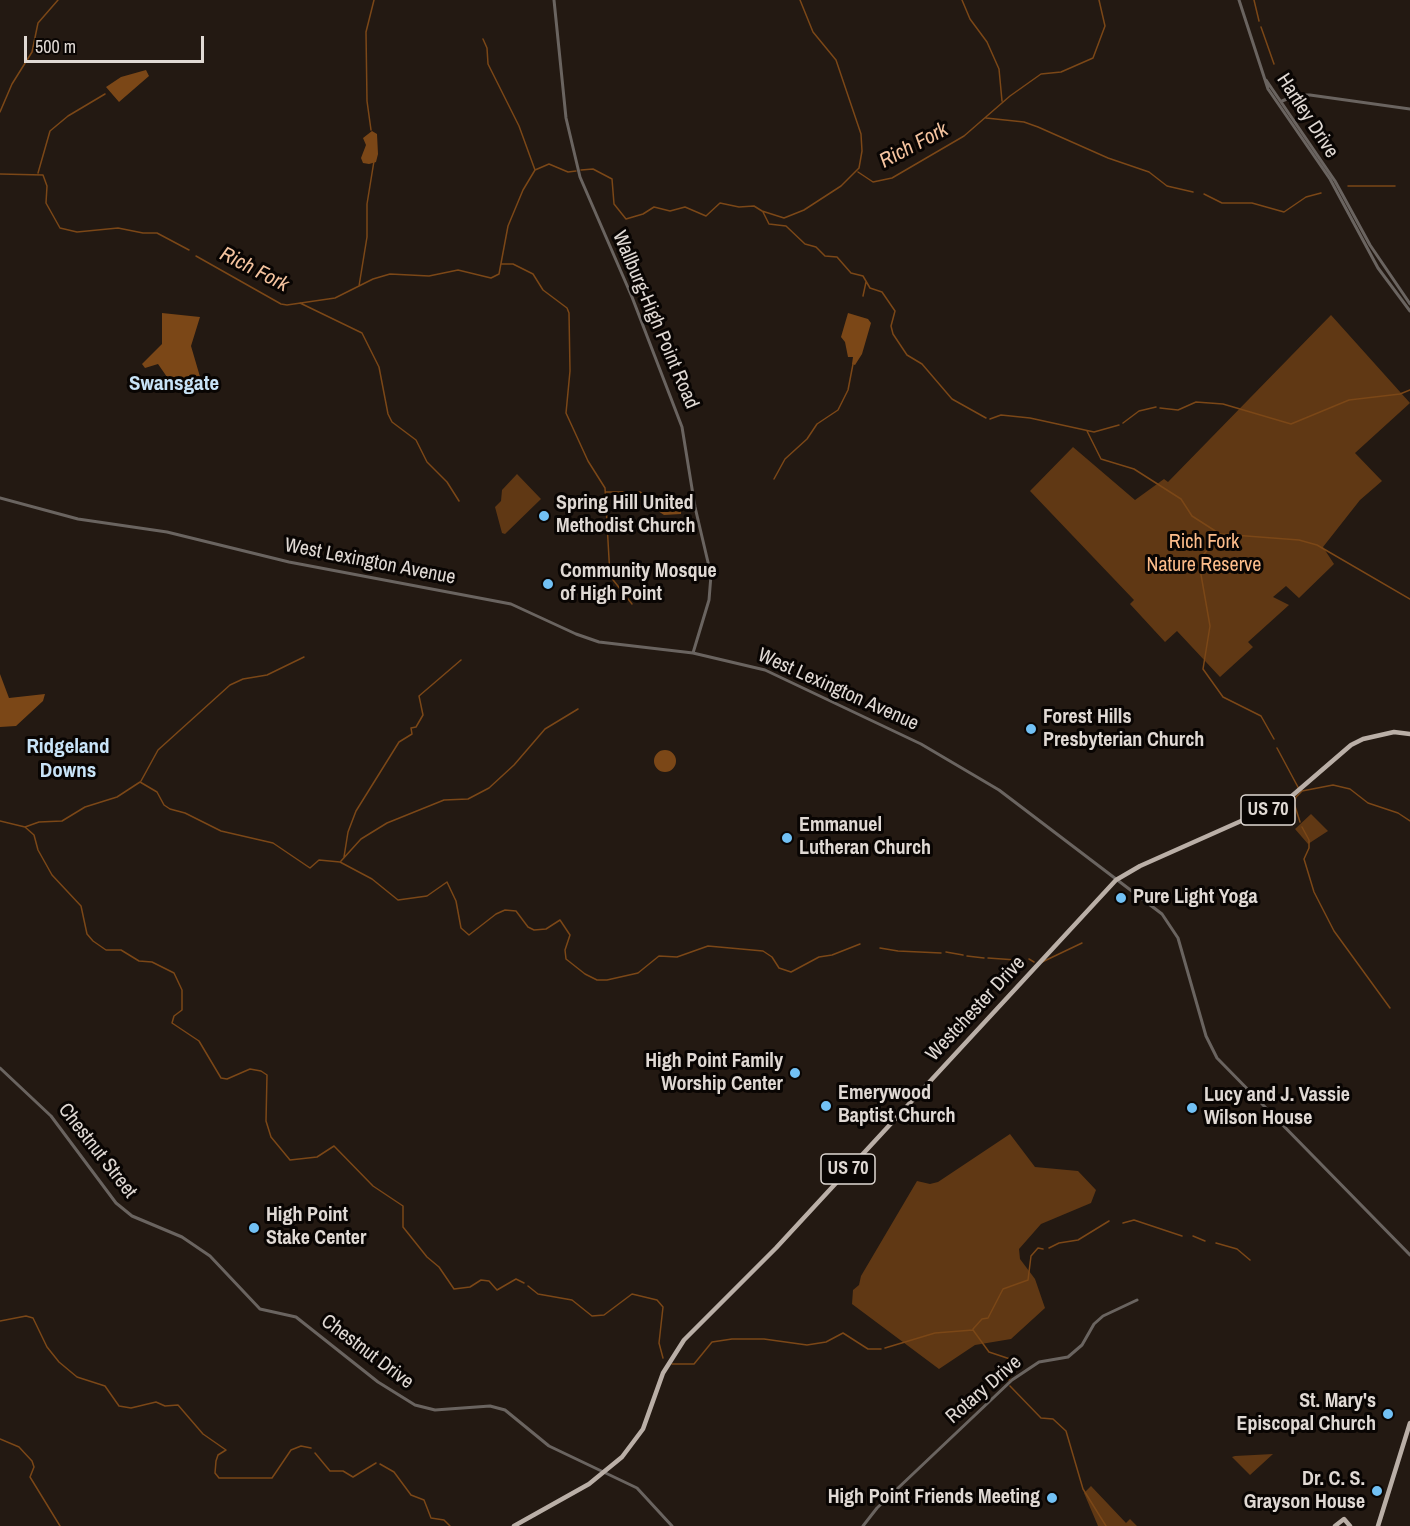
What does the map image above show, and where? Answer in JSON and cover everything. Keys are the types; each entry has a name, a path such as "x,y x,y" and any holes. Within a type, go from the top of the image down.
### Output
{"main road":[{"name":"Westchester Drive","path":"514,1526 606,1473 634,1444 651,1410 669,1360 684,1340 783,1240 1116,880 1140,866 1286,801 1351,745 1363,739 1394,732 1410,734"},
{"path":"1378,1526 1410,1422"},
{"path":"1335,1526 1340,1520 1346,1519 1354,1526"}],"street":[{"name":"Wallburg-High Point Road","path":"554,0 566,118 580,177 639,314 682,427 693,496 711,575 709,600 693,653"},
{"path":"1239,0 1263,76"},
{"name":"Hartley Drive","path":"1263,76 1335,181 1370,245 1410,304"},
{"name":"Hartley Drive","path":"1263,76 1273,96 1333,184 1378,268 1410,311"},
{"path":"1281,101 1297,95 1310,95 1410,109"},
{"name":"West Lexington Avenue","path":"0,498 78,519 167,532 289,562 511,604 599,642 693,653 765,670 921,744 999,790 1116,880 1151,904 1171,926 1184,954 1206,1036 1225,1068 1410,1255"},
{"name":"Chestnut Street","path":"0,1068 51,1116 124,1211 182,1237 210,1256"},
{"name":"Chestnut Drive","path":"210,1256 254,1304 267,1312 296,1317 378,1382 411,1404 435,1410 490,1406 509,1412 549,1446 641,1491 672,1526"},
{"name":"Rotary Drive","path":"863,1526 877,1508 1012,1380 1039,1362 1068,1357 1082,1345 1094,1324 1103,1316 1137,1300"}],"green space":[{"name":"Rich Fork Nature Reserve","path":"1331,315 1410,403 1355,453 1382,481 1360,500 1323,547 1334,564 1299,598 1286,586 1273,597 1289,605 1248,642 1253,647 1220,677 1177,631 1165,642 1130,604 1134,600 1030,491 1073,447 1135,500 1164,479 1168,482"},
{"path":"517,474 541,499 505,534 502,533 495,507 501,501 502,490"},
{"path":"1311,814 1328,831 1308,844 1295,829"},
{"path":"1010,1134 1035,1167 1078,1171 1096,1190 1091,1203 1041,1224 1019,1249 1020,1259 1035,1279 1045,1308 1011,1339 975,1345 939,1369 852,1304 853,1290 859,1285 861,1276 917,1181 930,1184 938,1182"},
{"path":"1273,1454 1250,1475 1232,1457 1235,1456"},
{"path":"1091,1486 1126,1523 1130,1519 1137,1526 1098,1526 1084,1493"}],"shaded area":[{"path":"146,70 149,76 119,102 106,87 121,77"},
{"path":"372,131 377,134 376,162 363,163 361,158 366,145 363,138"},
{"path":"162,313 200,317 191,346 203,387 198,392 182,378 167,377 158,364 145,368 142,364 162,344"},
{"path":"848,313 868,319 871,323 862,354 855,365 852,364 853,357 848,357 845,342 841,337"},
{"path":"657,495 682,501 681,514 664,515 649,505"},
{"path":"0,674 9,698 45,694 43,701 16,726 0,727"},
{"path":"665,750 673,753 676,761 673,769 665,772 657,769 654,761 657,753"}],"waterway":[{"path":"0,112 12,84 32,52 38,23 58,0"},
{"path":"371,130 367,101 366,32 374,0"},
{"name":"Rich Fork","path":"581,170 593,169 612,179 614,204 626,219 643,214 654,207 670,211 685,207 706,216 720,203 739,207 754,206 784,218 804,210 841,186 859,168 862,151 861,134 836,60 813,32 800,0"},
{"path":"962,0 970,19 987,42 999,69 1002,101"},
{"name":"Rich Fork","path":"858,172 873,182 892,178 964,136 1010,96 1041,74 1061,72 1093,58 1105,26 1099,0"},
{"path":"1254,0 1259,21"},
{"path":"1261,27 1274,64"},
{"path":"483,39 487,48 488,64 519,126 535,170"},
{"path":"38,173 50,131 68,116 105,94"},
{"path":"986,118 1024,122 1038,127 1108,158 1149,172 1167,186 1193,192"},
{"path":"359,286 367,237 367,204 374,161"},
{"name":"Rich Fork","path":"196,256 281,304 287,305 335,298 373,279 390,274 429,276 458,270 491,278 499,274 508,226 523,190 535,170 549,164 568,172 576,171"},
{"name":"Rich Fork","path":"0,174 43,175 47,186 46,203 60,228 77,232 118,228 157,233 189,250"},
{"path":"1348,186 1395,186"},
{"path":"1204,194 1222,203 1252,203 1284,212 1306,197 1321,193"},
{"path":"763,212 769,224 786,226 805,244 816,247 825,256 837,257 851,273 863,276 870,288 882,292 895,311 891,326 893,334 907,355 922,364 952,399 986,418"},
{"path":"502,264 513,264 533,274 543,290 567,308 569,313 570,371 566,413 588,461 605,488 610,576 632,604"},
{"path":"863,296 866,282"},
{"path":"300,303 362,333 379,367 388,414 392,422 416,440 427,462 447,482 459,501"},
{"path":"774,479 785,459 807,439 817,424 838,410 848,390 853,364"},
{"path":"1160,408 1178,410 1196,402 1223,404 1291,424 1349,400 1400,394 1410,390"},
{"path":"1123,423 1139,411 1156,407"},
{"path":"990,419 1001,415 1030,418 1094,432 1119,425"},
{"path":"1087,431 1101,459 1134,469 1181,499 1192,516 1220,534 1299,540 1317,545 1410,599"},
{"path":"606,492 640,492 653,499"},
{"path":"1216,532 1214,543 1203,555 1200,569 1210,626 1203,669 1223,697 1261,716 1274,739"},
{"path":"141,781 158,750 230,685 243,679 267,675 304,657"},
{"path":"344,857 348,832 356,811 399,742 412,734 411,728 416,727 423,715 419,696 461,660"},
{"path":"341,861 361,839 387,823 444,800 468,799 489,788 514,765 545,729 578,709"},
{"path":"1277,748 1299,789"},
{"path":"140,782 157,792 164,805 170,809 185,813 221,831 273,843 310,868 319,860 340,862 372,879 398,900 427,896 447,882 456,901 461,928 469,935 496,914 505,910 516,911 528,927 534,930 546,929 560,920 570,935 565,950 566,959 597,980 638,973 659,956 677,957 708,946 763,951 772,957 779,968 791,972 819,957 832,955 860,944"},
{"path":"0,821 25,827 39,822 62,821 85,807 117,797 140,782"},
{"path":"1300,822 1294,803 1296,797 1302,791 1333,785 1350,789 1368,803 1398,813 1410,821"},
{"path":"25,827 34,835 38,850 52,875 81,906 87,934 93,941 106,950 121,950 139,961 152,962 174,973 182,990 182,1010 174,1016 172,1023 199,1041 221,1078 227,1079 250,1069 267,1075 266,1121 271,1137 290,1160 317,1157 334,1146 373,1186 403,1206 403,1227 427,1257 439,1267 454,1289 470,1287 481,1280 489,1281 497,1290 516,1279 524,1283"},
{"path":"1302,827 1309,840 1309,848 1304,859 1314,892 1334,931 1390,1008"},
{"path":"1040,963 1082,943"},
{"path":"880,948 941,953"},
{"path":"946,952 963,955"},
{"path":"967,956 984,958"},
{"path":"988,958 1016,960"},
{"path":"1029,959 1034,962"},
{"path":"1123,1223 1134,1220 1182,1236"},
{"path":"1049,1248 1059,1243 1078,1240 1109,1221"},
{"path":"1193,1236 1205,1241"},
{"path":"1216,1243 1237,1249 1250,1260"},
{"path":"973,1329 982,1319 988,1318 1003,1289 1028,1280 1031,1256 1038,1248 1043,1249"},
{"path":"528,1286 538,1294 572,1300 592,1316 604,1315 632,1294 657,1300 663,1307 659,1343 663,1358"},
{"path":"0,1321 26,1316 33,1318 47,1347 59,1362 77,1377 105,1386 119,1406 131,1408 156,1402 165,1406 178,1405 203,1434 226,1450 218,1455 216,1461 215,1473 219,1478 272,1478 291,1450 301,1446 311,1448"},
{"path":"885,1348 935,1333 973,1330 989,1352 1013,1360 1015,1365 1009,1380"},
{"path":"672,1364 694,1364 712,1342 732,1339 764,1339 807,1345 826,1342 843,1333 868,1349 881,1349"},
{"path":"1010,1386 1041,1418 1053,1419 1066,1431 1083,1489 1106,1526"},
{"path":"0,1439 19,1447 32,1461 34,1467 30,1477 60,1526"},
{"path":"315,1453 330,1471 343,1471 353,1477 376,1463"},
{"path":"380,1464 394,1472 411,1495 424,1500 431,1518 444,1520 450,1526"}],"place":[{"name":"Spring Hill United Methodist Church","path":"544,516"},
{"name":"Community Mosque of High Point","path":"548,584"},
{"name":"Forest Hills Presbyterian Church","path":"1031,729"},
{"name":"Emmanuel Lutheran Church","path":"787,838"},
{"name":"Pure Light Yoga","path":"1121,898"},
{"name":"High Point Family Worship Center","path":"795,1073"},
{"name":"Emerywood Baptist Church","path":"826,1106"},
{"name":"Lucy and J. Vassie Wilson House","path":"1192,1108"},
{"name":"High Point Stake Center","path":"254,1228"},
{"name":"St. Mary's Episcopal Church","path":"1388,1414"},
{"name":"Dr. C. S. Grayson House","path":"1377,1491"},
{"name":"High Point Friends Meeting","path":"1052,1498"}],"district":[{"name":"Swansgate","path":"174,384"},
{"name":"Ridgeland Downs","path":"68,759"}]}
